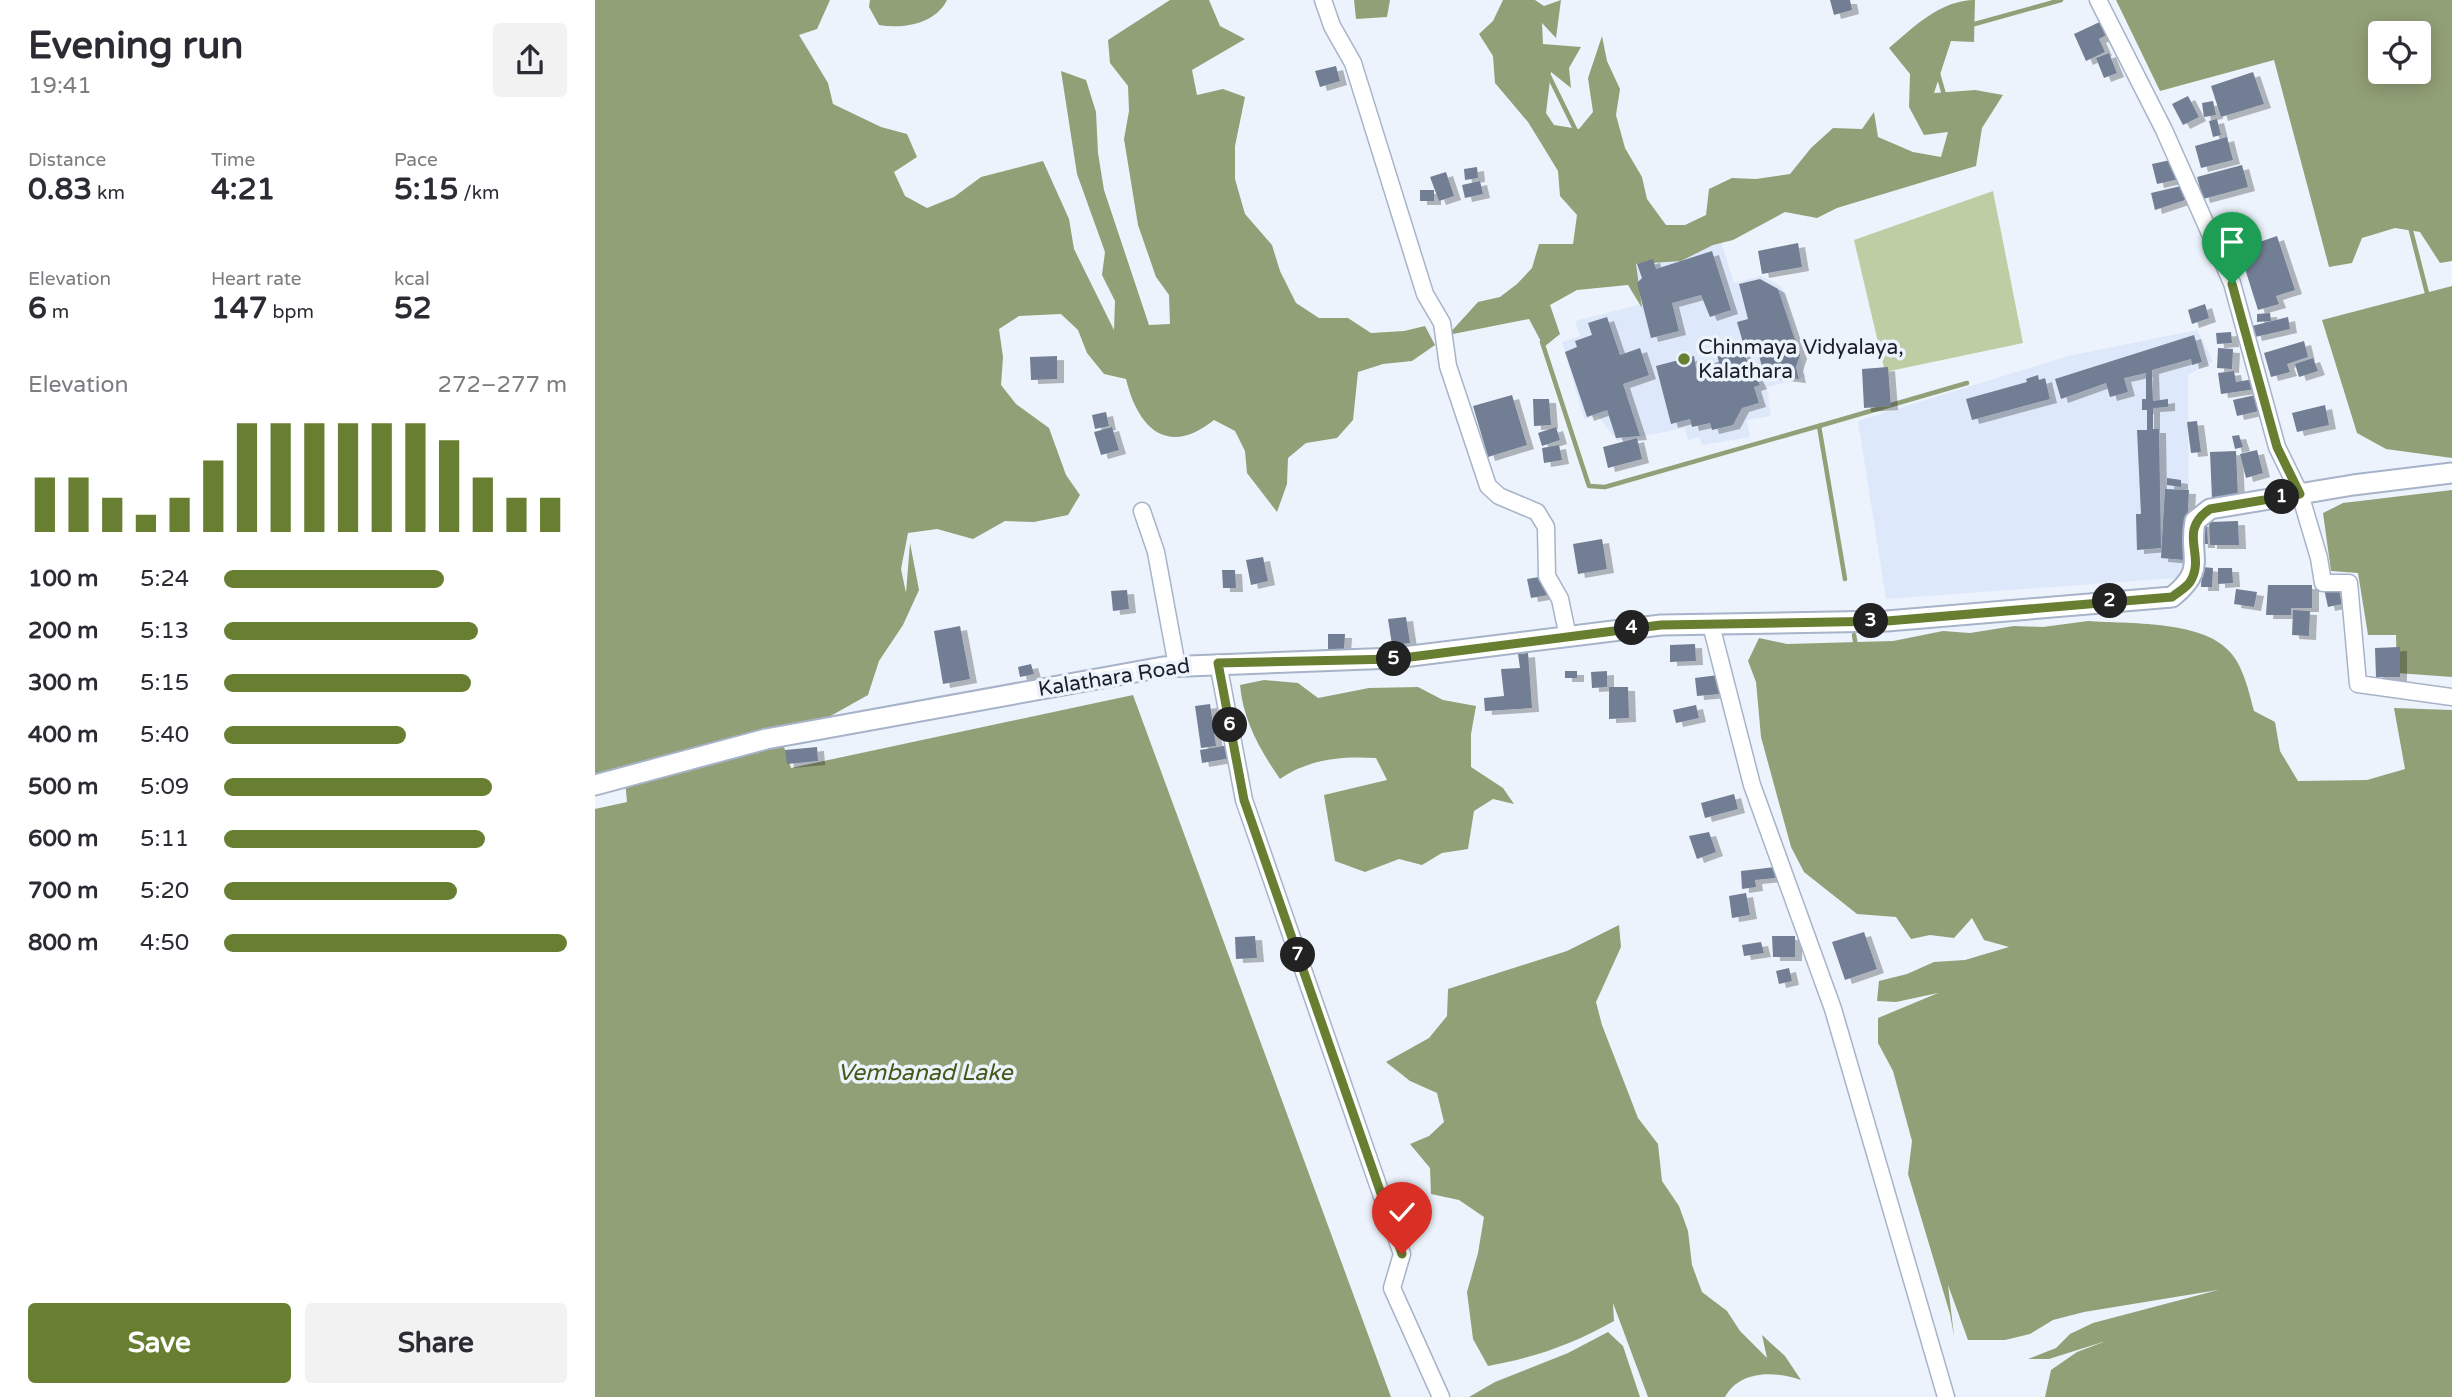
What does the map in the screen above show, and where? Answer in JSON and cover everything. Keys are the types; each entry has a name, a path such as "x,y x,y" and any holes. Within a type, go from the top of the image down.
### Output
{"street":[{"path":"1323,0 1332,26 1353,63 1425,294 1442,323 1448,366 1488,486 1499,496 1537,512 1546,527 1547,576 1560,599 1568,637"},
{"path":"2098,0 2169,141 2232,284 2277,447 2300,494 2319,558 2323,583 2349,583 2358,684 2452,697"},
{"name":"Kalathara Road","path":"595,785 766,739 1177,666 1395,659 1661,625 1887,621 2172,597 2191,580 2195,565 2192,533 2195,521 2210,509 2452,473"},
{"path":"1142,511 1156,552 1177,666"},
{"path":"1711,625 1752,785 1833,1009 1947,1397"},
{"path":"1218,663 1244,800 1402,1254 1392,1287 1441,1397"}],"shaded area":[{"path":"1993,191 2023,343 1885,372 1854,240"},
{"name":"Chinmaya Vidyalaya, Kalathara","path":"1720,238 1734,283 1762,276 1782,287 1806,377 1767,387 1771,416 1747,420 1750,437 1702,445 1700,437 1688,440 1685,428 1617,441 1598,416 1584,419 1562,342 1580,336 1575,321 1642,304 1630,265"},
{"path":"2197,330 2213,361 2188,375 2189,577 1886,599 1858,421 2068,356"}],"water":[{"name":"Vembanad Lake","path":"595,0 830,0 817,29 799,35 828,83 833,104 881,127 907,134 917,157 894,172 905,196 927,208 954,197 981,177 1043,161 1069,219 1074,249 1114,330 1115,301 1102,275 1105,252 1077,174 1061,71 1086,80 1096,112 1098,153 1104,190 1149,325 1170,324 1169,295 1156,277 1138,225 1124,139 1129,111 1128,86 1110,63 1108,40 1170,0 1209,0 1220,26 1245,39 1192,70 1197,95 1223,89 1245,97 1235,146 1235,179 1245,214 1272,245 1280,271 1296,303 1319,318 1348,318 1371,333 1404,331 1425,326 1435,345 1412,361 1383,364 1358,372 1353,420 1337,438 1306,443 1288,458 1287,484 1277,512 1247,473 1245,451 1235,431 1214,420 1198,431 1183,436 1169,436 1157,432 1138,412 1126,379 1104,374 1087,353 1078,330 1061,314 1019,316 999,329 1003,357 1001,385 1016,404 1049,428 1066,475 1080,495 1068,515 1034,522 1005,521 973,539 937,529 908,533 901,569 906,593 910,543 919,590 903,625 879,661 868,695 827,718 778,729 791,768 1133,695 1391,1397 595,1397 595,809 627,802 624,769 595,775"},
{"path":"870,0 947,0 935,15 927,20 898,26 879,25 869,7"},
{"path":"1354,0 1390,0 1387,17 1356,19"},
{"path":"1503,0 1535,0 1544,6 1561,0 1556,38 1542,23 1543,44 1581,47 1569,68 1571,88 1551,72 1546,113 1554,125 1579,129 1593,112 1588,78 1602,36 1607,61 1620,89 1616,115 1625,148 1642,177 1647,199 1666,225 1685,225 1706,215 1709,189 1732,178 1756,179 1790,174 1811,148 1833,128 1862,129 1874,112 1878,137 1913,152 1941,157 1948,132 1924,135 1909,107 1910,74 1889,48 1928,16 1950,5 1975,0 1974,42 1951,41 1934,93 1975,90 2003,95 1982,128 1976,166 1837,208 1817,218 1785,212 1733,240 1713,245 1681,261 1636,264 1642,308 1628,285 1577,290 1550,305 1560,334 1544,347 1529,319 1448,335 1478,302 1500,297 1517,284 1532,268 1539,244 1573,244 1577,215 1560,196 1558,171 1528,122 1495,83 1493,56 1479,34 1493,21"},
{"path":"2116,0 2452,0 2452,261 2440,263 2420,232 2395,228 2362,238 2352,263 2329,267 2274,60 2160,91"},
{"path":"2452,286 2452,458 2386,449 2357,433 2322,320"},
{"path":"2452,490 2452,677 2397,673 2396,635 2368,635 2358,573 2331,571 2323,513 2343,503"},
{"path":"2088,621 2183,629 2217,641 2229,651 2238,664 2254,711 2275,722 2280,751 2298,781 2367,780 2405,769 2394,708 2452,710 2452,1397 2045,1397 2051,1370 2077,1352 2106,1341 2049,1359 2028,1359 2056,1348 2070,1334 2093,1323 2218,1290 2084,1312 2053,1320 2030,1334 2005,1340 1968,1340 1948,1285 1954,1336 1950,1314 1908,1174 1912,1141 1893,1071 1878,1043 1878,1018 1938,993 1896,1002 1877,1001 1879,981 1907,974 1934,962 1965,960 2009,947 1984,940 1972,918 1954,938 1930,935 1911,939 1896,917 1857,914 1804,872 1791,847 1761,737 1756,682 1748,661 1759,638 1787,644 1893,641 1943,631 1970,633 2014,626 2043,627"},
{"path":"1264,680 1298,683 1318,698 1369,688 1418,687 1443,700 1476,706 1471,734 1471,767 1503,788 1514,804 1493,799 1474,811 1468,849 1442,853 1422,865 1399,859 1365,872 1335,861 1324,795 1387,780 1376,758 1326,760 1302,767 1280,779 1254,734 1242,698 1240,685"},
{"path":"1619,925 1621,947 1596,1002 1602,1025 1638,1118 1658,1144 1662,1181 1679,1206 1688,1231 1692,1265 1702,1292 1727,1311 1740,1331 1767,1358 1762,1335 1785,1356 1801,1380 1780,1375 1759,1375 1740,1382 1725,1397 1648,1397 1613,1303 1614,1321 1583,1337 1521,1359 1488,1366 1473,1339 1467,1292 1478,1253 1484,1217 1459,1200 1431,1194 1430,1168 1410,1144 1429,1136 1444,1122 1437,1093 1410,1081 1386,1062 1429,1038 1447,1016 1448,989 1567,951"},
{"path":"1608,1332 1623,1346 1640,1397 1469,1397 1495,1382 1568,1353"}],"building":[{"path":"1830,0 1850,0 1852,10 1834,15"},
{"path":"2104,20 2110,33 2099,39 2105,52 2086,61 2074,34"},
{"path":"2109,53 2117,73 2104,78 2096,58"},
{"path":"1336,66 1340,81 1320,87 1315,71"},
{"path":"2253,72 2264,104 2221,117 2211,86"},
{"path":"2188,96 2199,117 2183,125 2172,104"},
{"path":"2213,101 2216,115 2204,117 2202,103"},
{"path":"2217,119 2221,135 2213,137 2209,121"},
{"path":"2227,137 2233,160 2201,168 2195,146"},
{"path":"2175,159 2179,179 2157,184 2152,164"},
{"path":"2242,165 2248,187 2203,199 2197,177"},
{"path":"1477,167 1478,178 1465,180 1464,169"},
{"path":"1446,172 1454,196 1439,201 1430,177"},
{"path":"1480,181 1483,194 1465,198 1462,185"},
{"path":"2185,185 2188,199 2155,210 2151,193"},
{"path":"1420,190 1434,190 1434,201 1420,201"},
{"path":"2277,236 2295,290 2276,296 2279,304 2258,310 2241,256 2247,254 2245,247"},
{"path":"1798,243 1802,267 1762,274 1758,251"},
{"name":"Chinmaya Vidyalaya, Kalathara","path":"1712,251 1731,310 1710,317 1701,295 1672,303 1679,331 1651,338 1637,283 1642,278 1637,264 1653,259 1656,269"},
{"name":"Chinmaya Vidyalaya, Kalathara","path":"1760,279 1778,289 1800,355 1796,367 1799,379 1764,375 1756,343 1744,346 1737,322 1748,319 1739,284"},
{"path":"2205,304 2209,318 2192,324 2188,310"},
{"path":"2270,313 2271,321 2257,322 2257,314"},
{"name":"Chinmaya Vidyalaya, Kalathara","path":"1607,317 1620,355 1640,348 1649,375 1623,384 1640,436 1616,438 1607,410 1587,417 1565,352 1577,347 1575,341 1592,335 1588,323"},
{"path":"2288,317 2290,329 2255,337 2252,326"},
{"path":"2231,332 2232,343 2217,344 2216,333"},
{"path":"2194,335 2202,362 2192,365 2191,359 2152,370 2153,401 2168,399 2168,407 2153,408 2153,429 2159,429 2161,548 2137,550 2136,514 2141,514 2137,430 2147,430 2147,410 2142,410 2142,399 2146,399 2146,373 2124,378 2128,392 2110,397 2106,383 2061,399 2055,379"},
{"path":"2304,341 2308,357 2287,364 2290,372 2271,377 2264,353"},
{"name":"Chinmaya Vidyalaya, Kalathara","path":"1739,345 1760,385 1754,387 1759,403 1742,408 1733,425 1712,430 1710,423 1692,427 1690,419 1671,424 1656,366 1694,356 1696,368 1719,362 1716,352"},
{"path":"2218,348 2233,349 2232,369 2217,368"},
{"path":"1057,356 1057,379 1031,380 1030,357"},
{"path":"2313,358 2318,371 2299,377 2295,364"},
{"path":"1888,367 1891,406 1864,408 1862,369"},
{"path":"2234,371 2236,382 2254,379 2256,389 2221,394 2218,373"},
{"path":"2038,375 2039,380 2045,378 2050,399 1972,420 1966,399 2027,382 2026,379"},
{"path":"1512,395 1527,445 1488,457 1473,406"},
{"path":"2255,395 2259,411 2237,416 2233,400"},
{"path":"1533,399 1549,399 1551,425 1534,426"},
{"path":"2325,405 2329,425 2297,432 2292,413"},
{"path":"1106,412 1109,426 1095,429 1092,415"},
{"path":"2197,421 2201,452 2191,453 2187,422"},
{"path":"1112,427 1119,450 1101,455 1094,432"},
{"path":"1556,427 1560,440 1542,446 1538,433"},
{"path":"2239,435 2243,447 2235,449 2232,436"},
{"path":"1637,438 1642,459 1608,468 1603,447"},
{"path":"1559,445 1562,460 1544,463 1542,448"},
{"path":"2257,450 2263,473 2246,478 2240,454"},
{"path":"2236,451 2238,498 2212,499 2210,452"},
{"path":"2167,478 2181,480 2181,487 2167,485"},
{"path":"2165,489 2189,490 2185,560 2161,558"},
{"path":"2238,521 2239,545 2210,545 2209,522"},
{"path":"2207,522 2208,544 2201,544 2200,523"},
{"path":"1602,539 1607,569 1578,574 1573,544"},
{"path":"1263,557 1268,581 1251,585 1246,560"},
{"path":"2202,567 2213,568 2212,587 2201,587"},
{"path":"2218,568 2232,568 2233,583 2218,584"},
{"path":"1222,570 1235,570 1236,588 1223,588"},
{"path":"1545,576 1548,595 1531,598 1527,579"},
{"path":"2268,585 2312,585 2312,608 2291,608 2291,615 2266,615"},
{"path":"2338,586 2342,604 2328,607 2324,589"},
{"path":"2236,589 2257,592 2254,607 2234,604"},
{"path":"1127,590 1129,609 1113,611 1111,591"},
{"path":"2293,610 2310,611 2309,636 2292,635"},
{"path":"1406,617 1410,643 1392,645 1388,619"},
{"path":"960,626 970,679 943,684 934,631"},
{"path":"1328,634 1345,634 1344,649 1328,649"},
{"path":"1695,644 1696,661 1670,662 1670,645"},
{"path":"2400,647 2400,677 2376,677 2375,648"},
{"path":"1528,653 1532,708 1485,711 1484,698 1504,696 1501,669 1520,668 1518,654"},
{"path":"1031,664 1034,674 1020,677 1018,667"},
{"path":"1565,671 1577,671 1577,678 1565,678"},
{"path":"1607,671 1607,687 1592,688 1591,672"},
{"path":"1718,675 1720,694 1697,696 1695,678"},
{"path":"1609,687 1628,687 1629,718 1609,719"},
{"path":"1210,704 1216,746 1201,748 1195,706"},
{"path":"1696,705 1699,718 1676,723 1673,710"},
{"path":"1229,745 1231,758 1202,763 1200,750"},
{"path":"817,747 818,761 787,764 785,750"},
{"path":"1734,794 1738,809 1705,818 1701,803"},
{"path":"1709,832 1716,852 1697,859 1689,836"},
{"path":"1775,867 1776,878 1755,880 1756,887 1742,889 1741,871"},
{"path":"1746,893 1750,915 1732,918 1729,896"},
{"path":"1864,932 1877,969 1845,980 1832,942"},
{"path":"1255,936 1257,958 1236,959 1235,937"},
{"path":"1772,936 1795,936 1795,957 1773,957"},
{"path":"1761,942 1764,953 1744,956 1742,945"},
{"path":"1789,968 1792,981 1779,984 1776,971"}],"waterway":[{"path":"1971,25 2061,0"},
{"path":"1937,70 1945,98"},
{"path":"1549,76 1576,131"},
{"path":"2410,227 2428,297"},
{"path":"1542,342 1589,486 1605,487 1822,425"},
{"path":"1845,579 1819,426 1967,383"},
{"path":"1854,635 1856,646"}],"place":[{"name":"Chinmaya Vidyalaya, Kalathara","path":"1684,359"}],"route":[{"path":"1402,1254 1244,800 1218,663 1395,659 1661,625 1887,621 2172,597 2191,580 2195,565 2192,533 2195,521 2200,516 2210,509 2300,494 2277,447 2232,284"}]}
